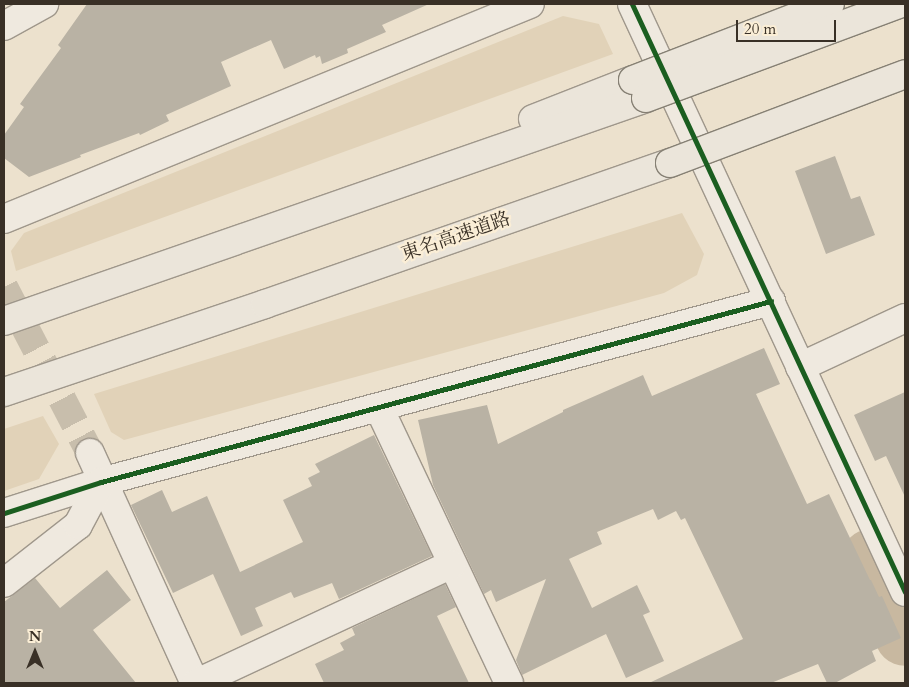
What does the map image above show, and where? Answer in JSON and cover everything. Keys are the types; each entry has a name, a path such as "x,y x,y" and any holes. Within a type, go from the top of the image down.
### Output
{"highway":[{"path":"639,89 830,4"},
{"path":"4,320 122,280 639,89 899,4"},
{"name":"東名高速道路","path":"4,392 265,304 670,163 905,74"}],"street":[{"path":"4,26 44,4"},
{"path":"4,219 530,4"},
{"path":"632,4 905,592"},
{"path":"4,513 101,482 771,301"},
{"path":"800,367 905,318"},
{"path":"379,408 509,683"},
{"path":"90,453 101,482 196,683 452,564"},
{"path":"4,583 78,525 101,482"}],"shaded area":[{"path":"563,16 599,24 613,54 16,271 11,251 24,233"},
{"path":"682,213 704,254 697,275 664,293 124,440 111,432 94,394"},
{"path":"43,416 59,444 39,479 4,491 4,429"}],"building":[{"path":"87,4 429,4 382,25 386,32 347,49 348,53 322,64 320,56 316,58 315,55 284,69 271,40 221,62 231,86 166,115 169,121 140,135 139,133 80,155 81,157 29,177 4,158 4,135 24,107 20,104 61,48 58,45"},
{"path":"835,156 851,199 860,196 875,235 826,254 795,171"},
{"path":"764,348 780,384 756,394 807,504 829,494 870,580 879,597 882,596 901,638 872,651 876,661 835,683 827,683 818,664 771,683 649,683 743,639 685,518 681,520 676,511 658,520 653,509 597,532 602,544 569,559 592,608 637,585 650,612 643,615 664,661 626,678 606,634 522,675 516,660 546,579 496,602 491,590 484,594 433,485 418,420 487,405 498,444 563,412 563,410 643,375 652,396"},
{"path":"905,392 905,497 886,456 875,461 854,415"},
{"path":"374,435 432,556 339,599 332,583 294,598 291,592 255,608 263,626 241,636 213,574 173,593 131,505 162,490 172,512 207,496 240,572 303,542 283,500 312,486 308,478 320,472 315,464"},
{"path":"107,570 131,600 93,630 136,683 4,683 4,602 35,578 60,608"},
{"path":"445,584 456,607 437,616 469,683 324,683 315,664 344,650 340,643 355,635 352,628"}],"waterway":[{"path":"871,559 905,636"}],"tunnel":[{"path":"4,287 90,453"}],"cycle path":[{"path":"632,4 905,592"},
{"path":"4,513 101,482 771,301"}]}
